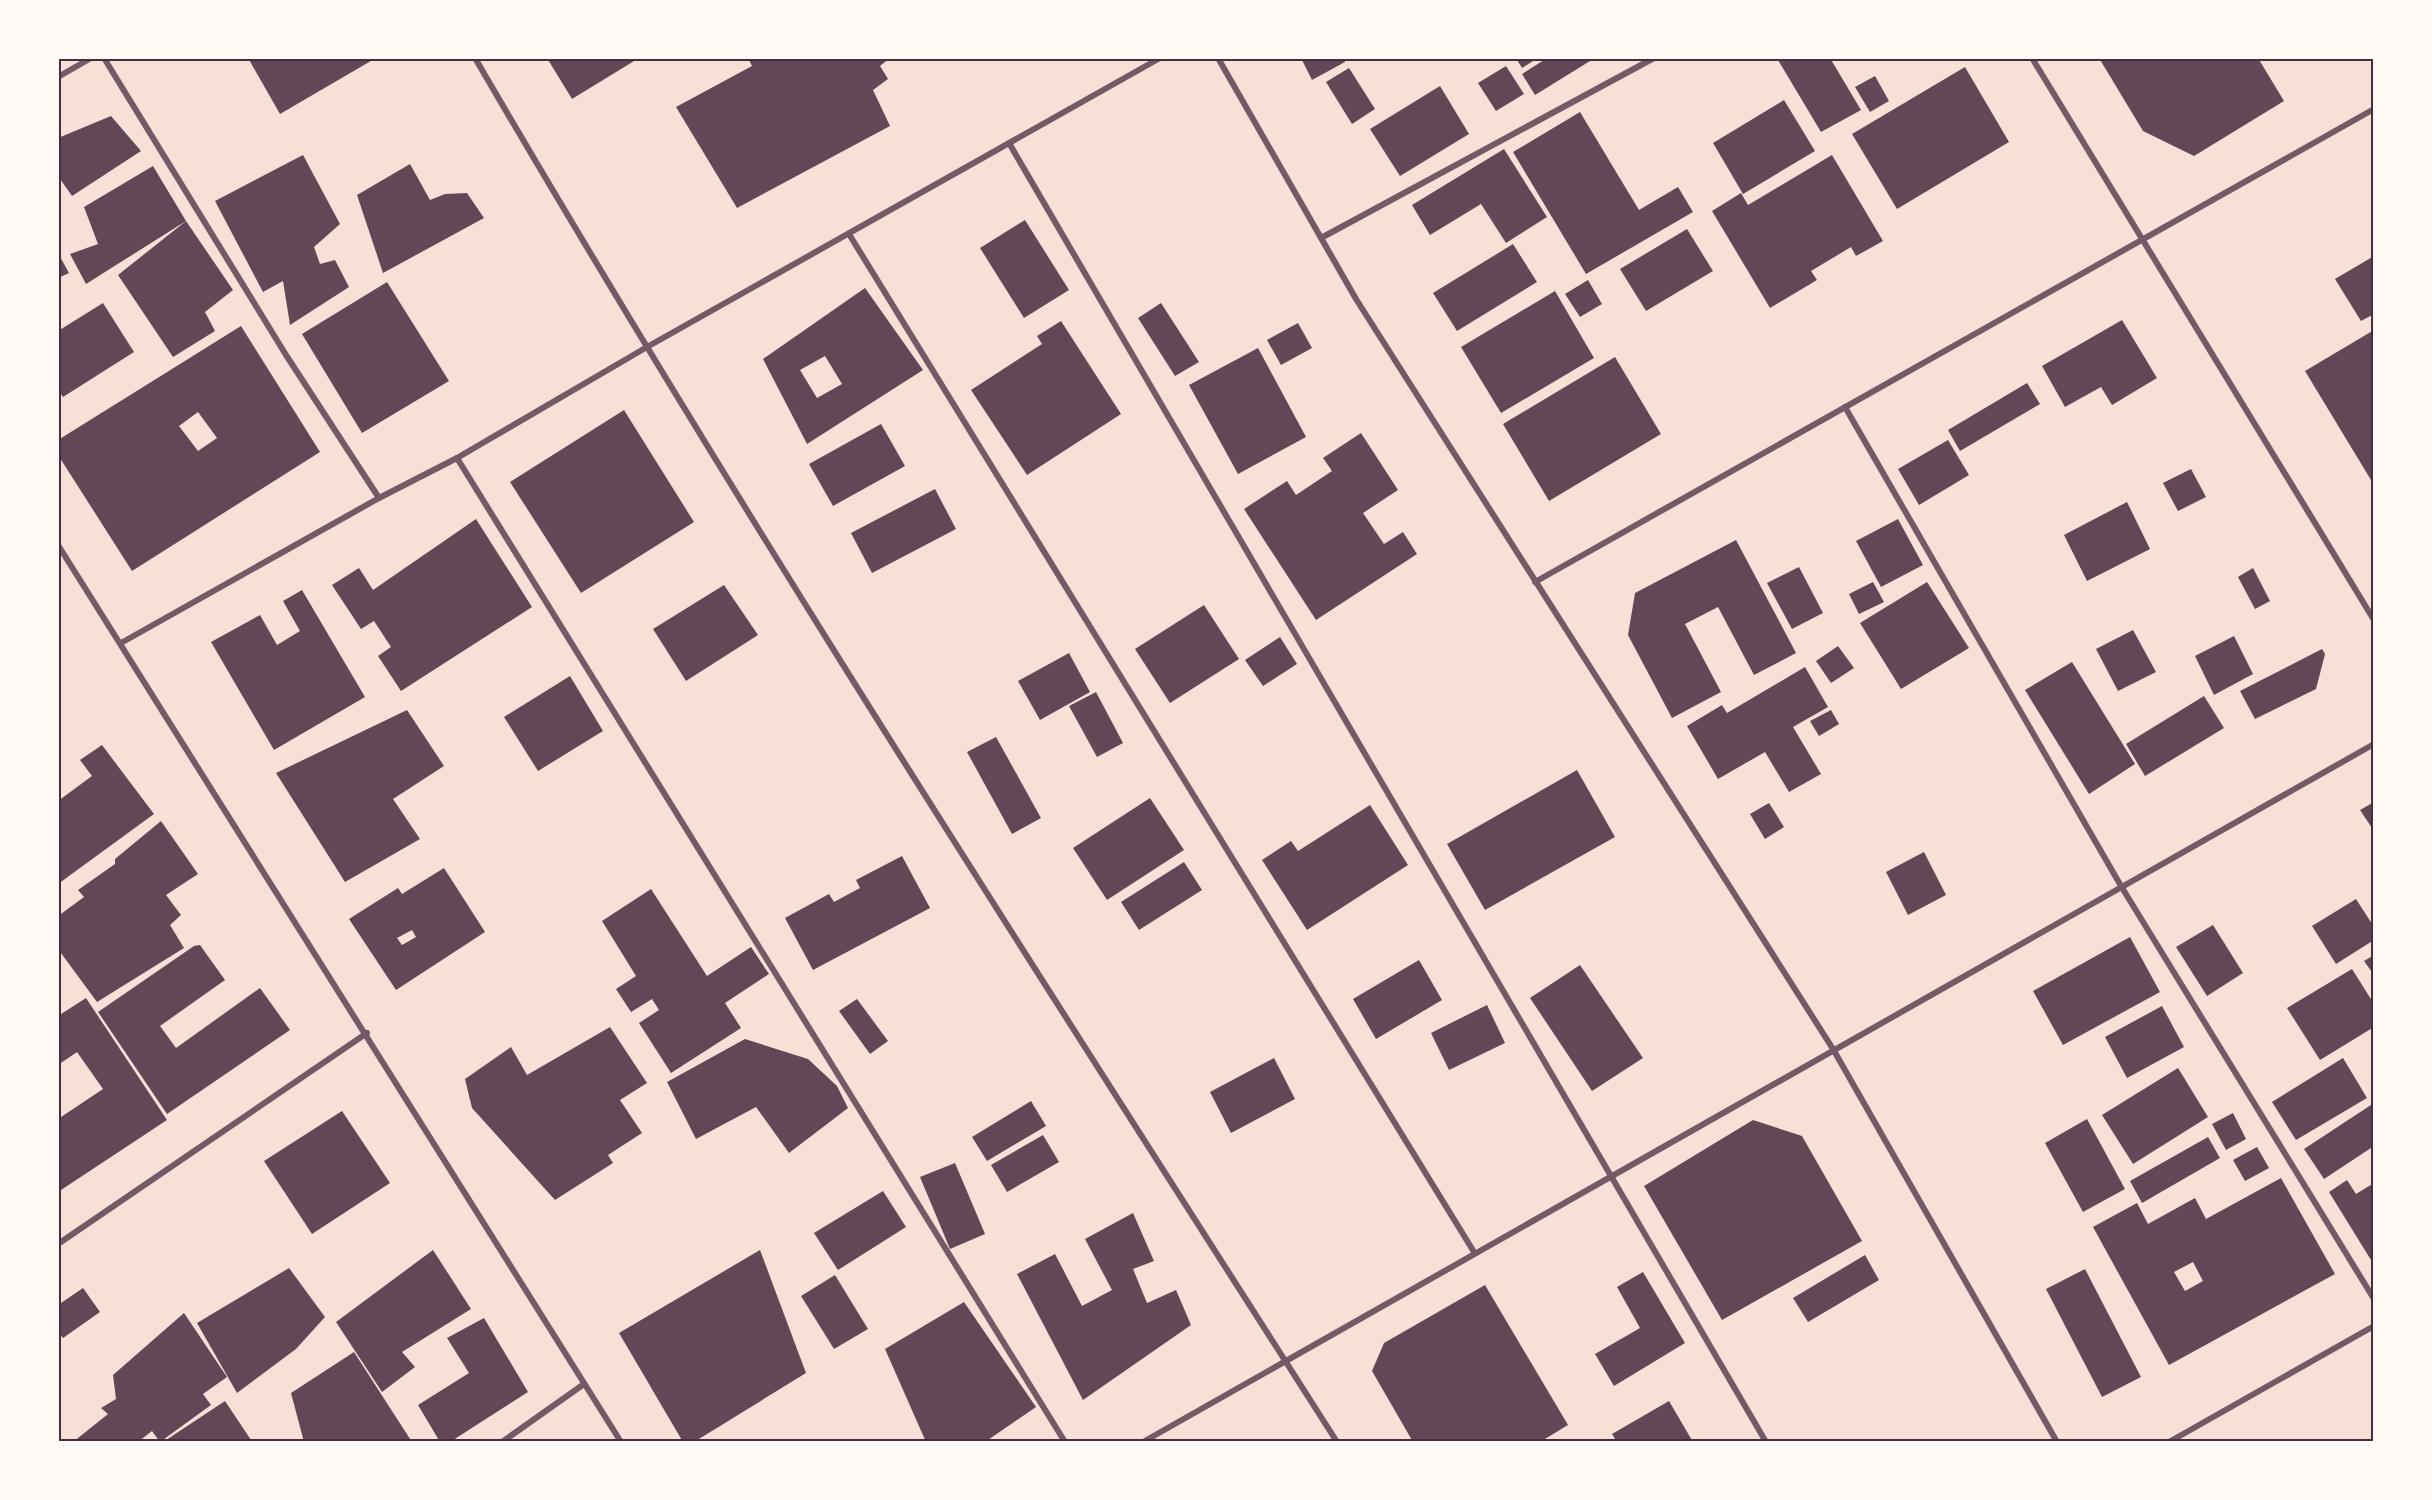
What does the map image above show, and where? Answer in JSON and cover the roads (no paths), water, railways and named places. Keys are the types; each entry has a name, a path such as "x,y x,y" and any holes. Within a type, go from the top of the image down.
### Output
{"street":[{"path":"58,77 91,58"},
{"path":"104,58 286,355 380,498"},
{"path":"475,58 647,347 961,853 1337,1442"},
{"path":"121,643 380,498 457,458 647,347 1160,58"},
{"path":"1218,58 1356,300 1833,1049 2057,1442"},
{"path":"1321,238 1654,58"},
{"path":"2032,58 2373,620"},
{"path":"1534,582 2373,109"},
{"path":"1009,143 1612,1174 1766,1442"},
{"path":"849,234 1474,1252"},
{"path":"1845,407 2121,886 2373,1299"},
{"path":"457,458 1065,1442"},
{"path":"58,545 367,1033 621,1442"},
{"path":"1143,1442 1285,1359 2373,744"},
{"path":"58,1244 367,1033"},
{"path":"2169,1442 2373,1326"},
{"path":"502,1442 584,1384"}]}
